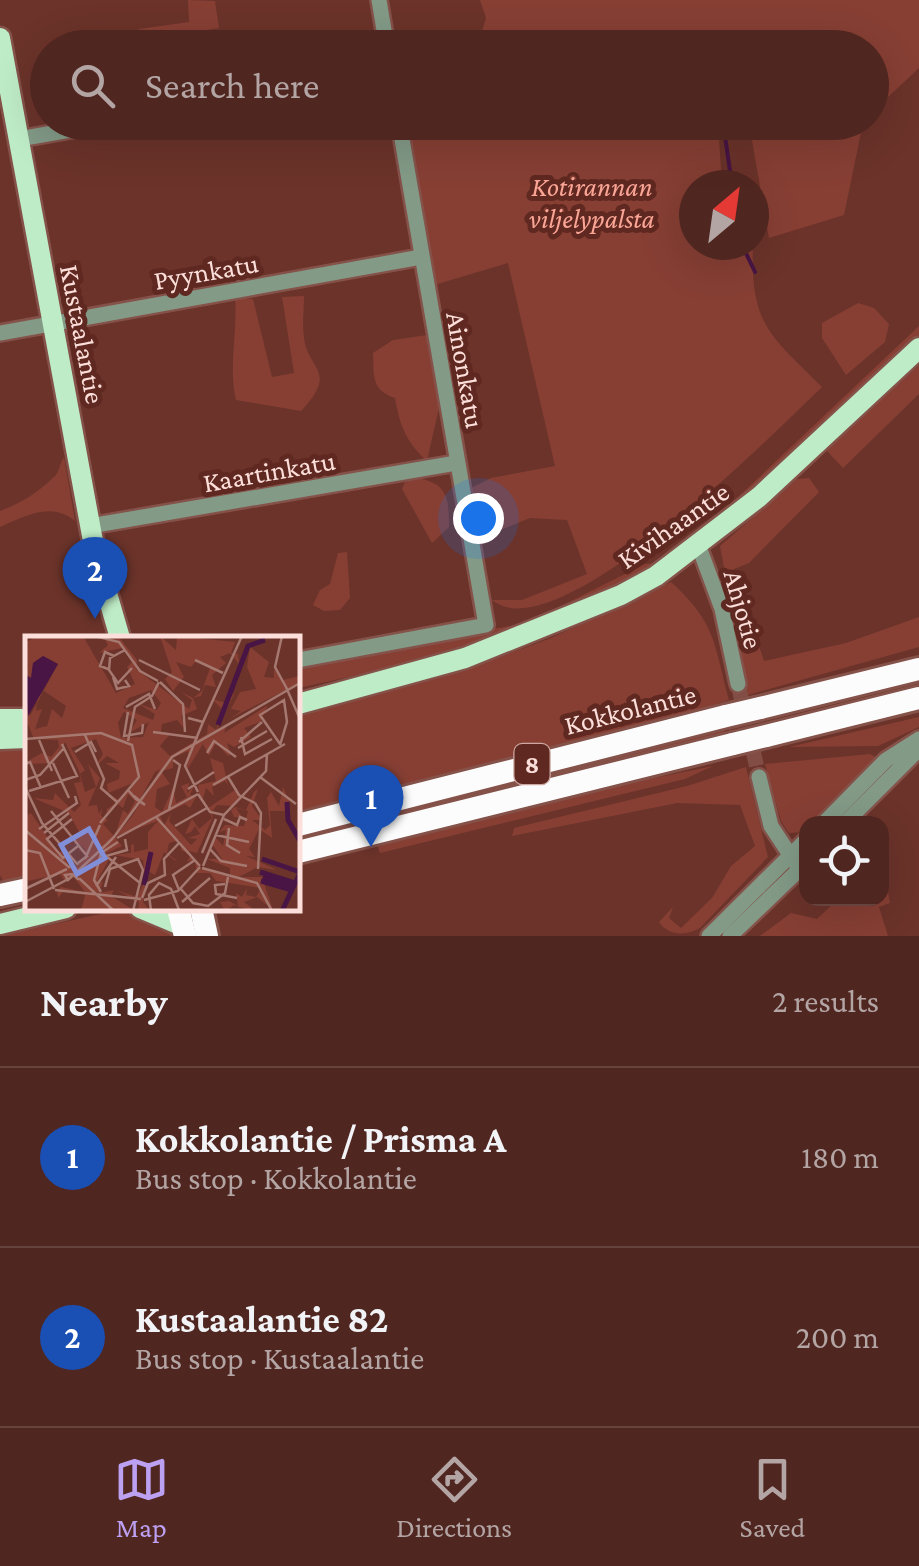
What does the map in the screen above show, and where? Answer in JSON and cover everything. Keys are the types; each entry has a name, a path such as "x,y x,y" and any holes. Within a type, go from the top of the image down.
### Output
{"highway":[{"name":"Kokkolantie","path":"300,824 919,669"},
{"name":"8","path":"300,852 919,698"},
{"path":"0,895 25,890"},
{"path":"202,911 207,936"}],"main road":[{"name":"Kustaalantie","path":"0,38 90,526 119,636"},
{"name":"Kivihaantie","path":"300,703 465,658 621,596 699,547 919,348"},
{"path":"0,924 54,911"},
{"path":"148,911 182,924"}],"street":[{"path":"379,0 384,30"},
{"path":"18,139 30,137"},
{"name":"Ainonkatu","path":"300,660 486,626 402,140"},
{"name":"Pyynkatu","path":"0,333 421,257"},
{"name":"Kaartinkatu","path":"90,526 456,463"},
{"name":"Ahjotie","path":"699,547 722,609 738,684"},
{"path":"830,816 886,760 919,740"},
{"path":"852,816 919,749"},
{"path":"759,778 772,826 799,863"},
{"path":"709,936 799,863"},
{"path":"730,936 799,863"}],"green space":[{"path":"188,0 215,1 219,28 139,30 139,29 189,22"},
{"path":"480,0 919,0 919,68 889,96 889,30 482,30 486,18"},
{"name":"Kotirannan viljelypalsta","path":"406,140 719,140 721,170 679,170 679,260 753,260 755,293 766,326 822,387 715,488 613,568 565,596 523,608 492,600 522,600 587,574 567,520 530,518 479,539 471,488 491,478 555,466 508,263 431,286"},
{"path":"752,140 859,140 844,215 769,238 769,170 757,170"},
{"path":"304,296 304,338 320,379 312,398 301,411 236,400 235,297 253,299 272,377 294,373 282,297"},
{"path":"858,303 874,308 889,324 885,342 846,375 822,338 822,323"},
{"path":"919,326 919,335 766,479 669,554 738,497"},
{"path":"427,335 440,403 427,461 405,433 395,398 378,386 373,353 393,340"},
{"path":"919,365 919,394 843,468 827,451 834,441"},
{"path":"64,457 75,521 47,511 0,527 0,511 47,483"},
{"path":"418,478 436,484 447,501 449,527 432,543 402,489 405,482"},
{"path":"809,478 819,492 749,563 734,569 764,661 846,643 919,617 919,647 748,695 720,546 797,479"},
{"path":"347,552 350,598 340,610 324,611 313,605 320,590 330,584 338,553"},
{"path":"657,563 527,625 438,654 300,688 300,662 527,623 645,564"},
{"path":"671,582 705,622 729,700 638,730 300,811 300,710 473,667 551,638"},
{"path":"919,717 919,727 878,746 789,747"},
{"path":"723,727 726,737 330,835 325,830 364,816"},
{"path":"0,745 25,747 25,878 6,886 0,875"},
{"path":"870,754 879,759 822,816 799,816 799,832 789,833 781,821 765,764"},
{"path":"713,766 685,779 380,853 377,845 505,808"},
{"path":"746,767 768,857 700,928 689,932 672,932 659,922 673,907 669,918 681,928 712,898 731,866 755,846 740,805 677,803 512,836 514,828 687,786"},
{"path":"831,906 882,906 888,936 760,936 791,913 817,919"},
{"path":"122,911 164,924 174,936 0,936"}],"waterway":[{"path":"726,140 730,170"},
{"path":"749,260 755,272"}],"tunnel":[{"path":"738,684 759,777"}],"place":[{"name":"Kustaalantie 82","path":"95,619"},
{"name":"Kokkolantie / Prisma A","path":"371,847"}]}
